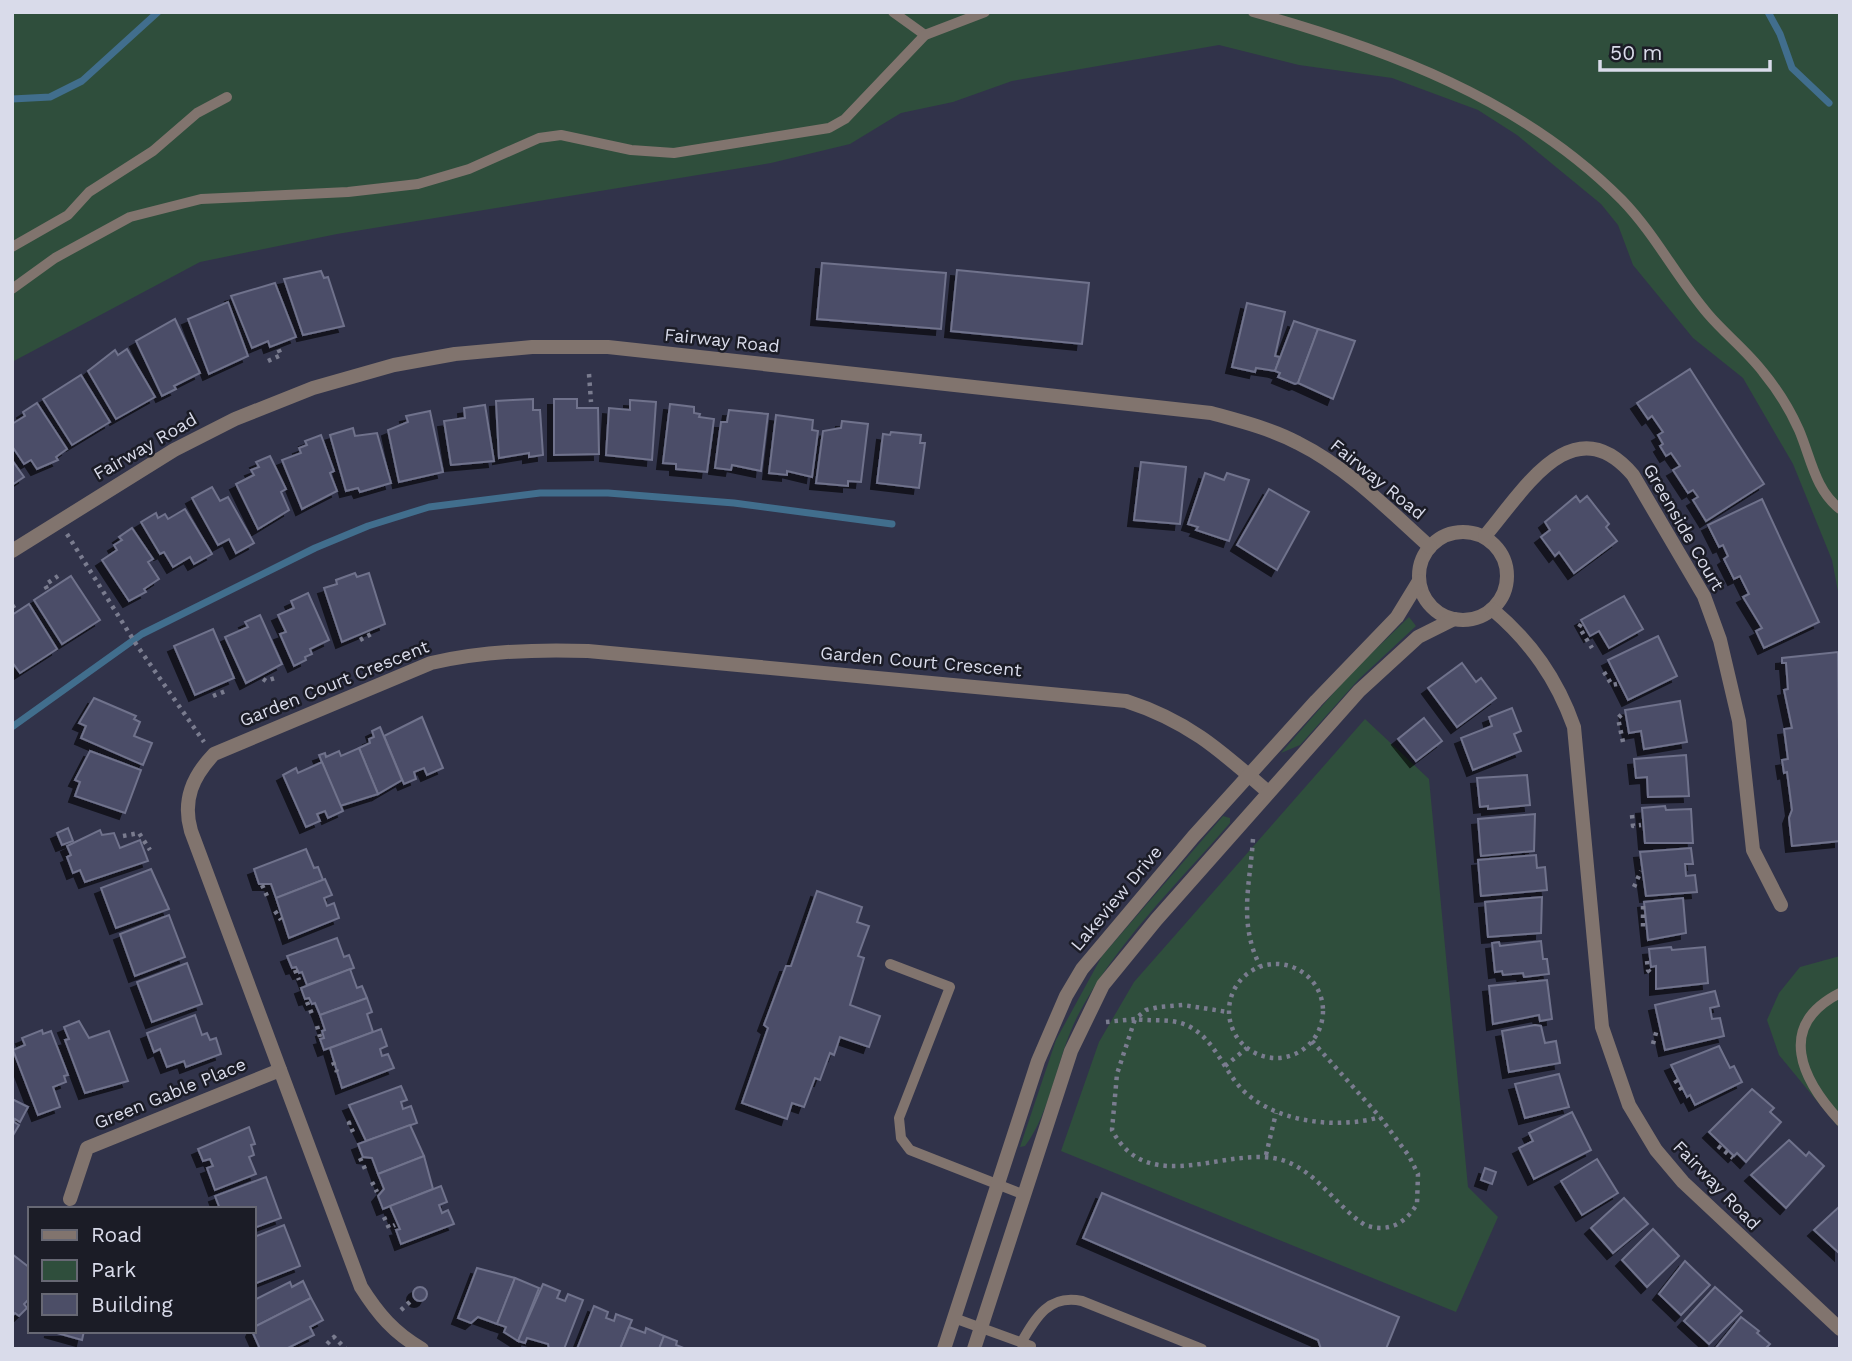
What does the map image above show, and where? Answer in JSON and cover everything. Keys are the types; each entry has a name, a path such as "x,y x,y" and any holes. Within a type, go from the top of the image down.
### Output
{"street":[{"name":"Fairway Road","path":"12,551 198,437 313,388 394,365 455,354 532,347 608,347 1211,413 1289,439 1318,454 1352,478 1430,547"},
{"name":"Greenside Court","path":"1485,536 1538,474 1553,459 1569,450 1584,447 1603,450 1619,459 1633,475 1704,596 1720,640 1739,721 1753,850 1781,905"},
{"path":"974,1349 1071,1051 1104,985 1156,920 1268,792 1382,668 1429,629 1454,619 1481,617 1492,609 1506,587 1507,574 1498,549 1485,536 1461,532 1447,535 1430,547 1420,566 1419,581 1431,607 1454,619"},
{"name":"Lakeview Drive","path":"944,1349 1047,1038 1082,969 1100,943 1250,775 1397,617 1419,581"},
{"name":"Fairway Road","path":"1492,609 1519,631 1546,668 1562,694 1574,727 1602,1027 1629,1105 1656,1150 1683,1182 1840,1329"},
{"name":"Garden Court Crescent","path":"214,754 431,663 459,656 547,650 612,653 1126,701 1163,713 1191,728 1268,792"},
{"path":"214,754 192,785 188,820 361,1287 378,1314 402,1338 422,1349"},
{"name":"Green Gable Place","path":"70,1199 87,1148 280,1070"}],"lane":[{"path":"893,12 925,35"},
{"path":"12,289 55,258 130,217 201,198 348,192 418,184 469,169 539,138 561,135 631,150 674,153 818,131 845,119 925,35 985,12"},
{"path":"1253,12 1352,41 1425,69 1525,124 1598,177 1642,225 1709,316 1763,371 1799,430 1821,488 1840,509"},
{"path":"12,247 68,215 89,192 153,150 197,113 227,97"},
{"path":"890,964 950,988 899,1118 901,1138 917,1154 1023,1194"},
{"path":"1840,993 1818,1006 1808,1020 1802,1036 1801,1054 1810,1084 1840,1121"},
{"path":"954,1318 1026,1346 1034,1320 1066,1297 1202,1349"}],"path":[{"path":"268,361 281,355 278,348"},
{"path":"589,374 591,402"},
{"path":"58,521 136,644 214,754"},
{"path":"47,589 45,585 58,576"},
{"path":"1581,624 1579,627 1592,648"},
{"path":"360,640 375,632"},
{"path":"1604,672 1612,685 1617,684"},
{"path":"263,679 265,681 278,677"},
{"path":"213,696 228,690"},
{"path":"1623,713 1618,718 1623,742"},
{"path":"1632,815 1633,826 1641,825"},
{"path":"122,836 139,833 150,850"},
{"path":"1253,839 1245,915 1249,941 1260,966"},
{"path":"1634,887 1641,871"},
{"path":"262,885 267,896"},
{"path":"1643,906 1643,932"},
{"path":"275,911 281,920"},
{"path":"1647,961 1648,970 1653,976"},
{"path":"1277,963 1290,965 1312,980 1323,1004 1319,1030 1312,1041 1304,1049 1284,1057 1262,1056 1247,1048 1235,1035 1228,1012 1234,988 1251,970 1260,966 1277,963"},
{"path":"295,970 299,980"},
{"path":"307,1002 312,1014"},
{"path":"1228,1012 1183,1005 1146,1010 1135,1019 1117,1074 1111,1118 1112,1130 1127,1152 1159,1165 1175,1167 1266,1155 1301,1169 1366,1225 1376,1228 1397,1226 1417,1204 1418,1174 1380,1117 1312,1041"},
{"path":"1106,1022 1166,1019 1193,1028 1203,1036 1252,1100 1276,1113 1347,1121 1380,1117"},
{"path":"317,1026 320,1037"},
{"path":"1653,1044 1657,1029"},
{"path":"1225,1066 1235,1061 1247,1048"},
{"path":"332,1062 337,1072"},
{"path":"1675,1080 1683,1092"},
{"path":"1266,1155 1276,1113"},
{"path":"353,1132 349,1123 355,1121"},
{"path":"1718,1146 1734,1158"},
{"path":"360,1157 365,1169"},
{"path":"372,1182 377,1192"},
{"path":"384,1217 389,1228 395,1225"},
{"path":"327,1344 334,1337 346,1349"}],"green space":[{"path":"12,12 1840,12 1840,602 1832,560 1793,464 1743,378 1693,338 1633,265 1618,225 1601,204 1517,135 1478,110 1392,78 1299,65 1219,45 1012,81 953,102 901,113 850,144 771,163 337,234 200,262 12,362"},
{"path":"1409,617 1416,626 1359,679 1300,745 1281,753 1351,673"},
{"path":"1365,719 1429,779 1468,1187 1498,1217 1456,1312 1061,1151 1099,1042 1134,982"},
{"path":"1223,816 1230,818 1230,823 1128,940 1092,990 1070,1033 1041,1117 1025,1146 1020,1147 1056,1040 1102,956"},
{"path":"1840,956 1840,1129 1779,1055 1767,1020 1779,993 1800,967"}],"building":[{"path":"822,263 946,273 941,329 817,319"},
{"path":"957,270 1089,283 1082,344 951,331"},
{"path":"321,271 324,278 328,277 344,326 303,335 284,279"},
{"path":"275,283 296,337 270,347 268,341 252,348 231,296"},
{"path":"228,302 248,356 209,374 188,319"},
{"path":"1247,303 1285,312 1275,356 1280,357 1275,371 1256,368 1255,372 1232,367"},
{"path":"175,319 200,373 174,386 176,389 162,396 136,341"},
{"path":"1294,321 1318,329 1298,383 1295,384 1278,377 1280,373 1275,371"},
{"path":"1318,329 1355,341 1333,399 1298,383"},
{"path":"127,349 155,397 116,419 88,371 115,350 118,355"},
{"path":"1690,369 1764,484 1706,521 1693,500 1698,497 1693,490 1688,493 1673,470 1680,466 1671,453 1666,456 1660,446 1663,444 1658,435 1663,432 1652,416 1648,419 1637,403"},
{"path":"81,375 110,422 72,445 43,399"},
{"path":"533,399 533,410 540,410 543,455 529,457 529,453 499,458 496,401"},
{"path":"554,399 577,399 577,408 598,408 599,454 554,455"},
{"path":"630,400 656,402 652,460 606,455 609,408 630,410"},
{"path":"37,403 67,449 56,457 58,460 37,469 31,460 24,464 12,446 12,424 25,416 23,412"},
{"path":"670,404 694,407 694,413 700,414 699,417 714,419 707,472 676,469 676,464 663,463"},
{"path":"485,405 494,461 451,465 444,421 465,418 464,408"},
{"path":"729,410 768,414 761,471 732,465 731,470 715,468 721,422 727,422"},
{"path":"430,411 443,472 399,482 388,430 408,422 406,416"},
{"path":"776,415 813,420 812,430 818,431 812,477 787,471 787,475 769,473"},
{"path":"842,421 868,424 861,482 848,481 848,486 816,483 823,431 841,428"},
{"path":"353,428 355,436 377,433 391,483 360,492 358,488 346,491 330,435"},
{"path":"891,432 921,435 920,443 925,443 919,488 877,483 883,434 890,435"},
{"path":"321,435 334,471 330,473 337,491 302,509 282,460 301,453 299,448 307,445 305,441"},
{"path":"270,456 286,489 281,492 289,510 258,529 236,484 254,475 251,470 259,467 256,462"},
{"path":"12,460 24,477 12,485"},
{"path":"1141,462 1186,467 1180,524 1134,520"},
{"path":"1205,473 1224,480 1227,473 1249,480 1229,541 1196,530 1198,527 1188,524"},
{"path":"212,487 220,501 228,497 254,543 236,553 229,539 218,545 192,498"},
{"path":"1269,489 1309,512 1277,570 1237,545"},
{"path":"1576,496 1580,502 1587,496 1609,524 1606,527 1617,541 1574,573 1559,552 1555,556 1541,537 1550,530 1545,522"},
{"path":"1762,499 1819,622 1764,648 1756,631 1762,628 1743,597 1749,594 1740,576 1734,579 1724,559 1728,556 1723,545 1719,547 1708,525"},
{"path":"185,509 212,554 194,564 190,557 173,567 164,552 160,554 141,522 156,513 158,518 165,514 168,519"},
{"path":"132,528 153,559 148,562 159,579 144,589 146,592 129,601 102,560 117,550 114,545 122,540 119,537"},
{"path":"355,573 357,577 369,573 385,624 342,642 324,588"},
{"path":"71,576 100,620 62,644 34,600"},
{"path":"308,593 329,640 310,649 312,654 294,666 280,634 286,632 278,615 294,608 291,601"},
{"path":"1624,596 1643,629 1609,648 1599,631 1590,636 1581,620"},
{"path":"29,604 57,649 20,673 12,662 12,615"},
{"path":"260,615 282,664 246,683 225,637 248,627 245,622"},
{"path":"213,629 234,678 195,695 174,646"},
{"path":"1658,636 1677,676 1628,700 1608,660"},
{"path":"1838,652 1840,841 1792,846 1789,818 1792,810 1787,772 1784,773 1782,760 1788,759 1784,729 1792,728 1784,690 1788,689 1786,663 1782,663 1782,658"},
{"path":"1462,663 1476,682 1481,678 1496,698 1457,727 1428,688"},
{"path":"94,698 136,716 134,719 140,722 134,736 152,743 143,765 81,738 86,726 79,723"},
{"path":"1680,701 1687,742 1644,749 1641,731 1629,733 1625,710"},
{"path":"1512,708 1521,731 1514,734 1521,751 1473,770 1461,738 1492,726 1489,717"},
{"path":"422,717 443,768 427,775 424,768 414,772 416,779 404,784 384,736"},
{"path":"1424,718 1442,741 1416,761 1398,739"},
{"path":"380,727 402,780 378,794 359,748 370,743 369,739 374,737 372,731"},
{"path":"359,748 378,794 340,806 319,755 325,753 326,757 339,751 341,756"},
{"path":"90,751 141,770 125,813 75,796 80,782 75,780"},
{"path":"1686,755 1689,796 1648,797 1647,777 1636,778 1634,759"},
{"path":"322,762 343,811 328,818 325,811 317,814 320,821 306,827 283,775 296,768 298,773"},
{"path":"1527,775 1530,805 1488,809 1488,806 1480,807 1477,778"},
{"path":"1665,806 1666,810 1691,809 1693,843 1645,843 1642,808"},
{"path":"1535,814 1534,851 1481,856 1478,819"},
{"path":"68,828 73,841 62,845 57,833"},
{"path":"100,830 102,835 114,833 120,848 140,840 148,861 85,882 80,870 73,873 67,857 71,855 67,846"},
{"path":"1691,848 1693,864 1685,864 1686,876 1695,875 1697,892 1646,896 1640,852"},
{"path":"306,849 314,868 318,867 323,880 276,898 271,884 259,884 254,869"},
{"path":"1536,855 1537,868 1545,867 1547,890 1481,896 1478,860"},
{"path":"151,869 169,909 116,928 101,888"},
{"path":"325,879 332,895 324,898 327,906 334,903 339,918 289,938 276,898"},
{"path":"817,891 862,907 857,922 869,926 858,956 864,958 850,1005 880,1016 869,1047 840,1037 834,1055 830,1053 820,1080 815,1078 804,1107 792,1103 787,1119 742,1103 768,1028 764,1025 786,966 791,966"},
{"path":"1542,897 1541,933 1488,937 1485,902"},
{"path":"1683,898 1686,933 1648,940 1644,902"},
{"path":"169,915 185,957 135,976 120,934"},
{"path":"337,938 344,957 349,955 354,968 307,985 302,972 299,973 296,967 292,968 287,956"},
{"path":"1541,941 1543,959 1547,959 1549,974 1524,977 1523,973 1503,975 1502,971 1495,972 1492,943 1499,942 1500,946"},
{"path":"1671,947 1672,950 1705,947 1708,983 1656,989 1656,966 1651,967 1649,949"},
{"path":"187,963 202,1004 152,1022 137,982"},
{"path":"350,969 357,988 362,986 367,998 320,1015 315,1003 312,1004 309,998 305,999 301,988"},
{"path":"1547,980 1552,1019 1540,1021 1539,1015 1493,1024 1489,986"},
{"path":"1715,991 1719,1006 1710,1008 1712,1019 1720,1018 1724,1036 1665,1050 1655,1005"},
{"path":"367,998 372,1012 367,1014 373,1032 324,1050 320,1039 324,1038 322,1031 325,1030 320,1015"},
{"path":"195,1015 202,1035 207,1033 210,1040 216,1038 221,1054 186,1067 184,1061 167,1067 160,1049 154,1052 147,1033"},
{"path":"79,1021 89,1038 109,1031 128,1081 85,1093 65,1040 69,1039 64,1027"},
{"path":"1541,1026 1545,1043 1556,1041 1560,1063 1509,1072 1502,1031"},
{"path":"381,1029 387,1046 380,1049 382,1056 388,1054 394,1068 342,1088 330,1048"},
{"path":"42,1030 43,1034 51,1031 68,1075 64,1076 66,1082 53,1087 60,1107 38,1115 13,1050 25,1045 22,1038"},
{"path":"1719,1046 1730,1068 1734,1066 1742,1082 1695,1105 1690,1095 1687,1097 1671,1065"},
{"path":"1559,1074 1569,1107 1525,1118 1515,1084"},
{"path":"401,1086 407,1100 401,1102 403,1109 411,1106 417,1123 366,1141 349,1105"},
{"path":"1752,1089 1774,1108 1770,1112 1781,1122 1746,1162 1737,1153 1734,1156 1709,1132"},
{"path":"12,1099 28,1107 20,1122 15,1119 14,1122 19,1125 12,1137"},
{"path":"1572,1112 1591,1150 1534,1179 1519,1148 1533,1141 1529,1133"},
{"path":"410,1125 424,1156 378,1174 372,1158 363,1157 358,1144"},
{"path":"249,1127 255,1144 251,1145 254,1155 249,1157 256,1174 215,1190 207,1168 213,1166 210,1159 203,1161 198,1149"},
{"path":"1789,1140 1806,1156 1809,1152 1824,1166 1786,1208 1751,1175"},
{"path":"424,1156 433,1189 383,1209 378,1196 384,1189 378,1174"},
{"path":"1597,1159 1618,1193 1582,1215 1561,1181"},
{"path":"1485,1168 1496,1172 1492,1184 1481,1180"},
{"path":"266,1177 281,1218 256,1227 256,1207 219,1207 215,1196"},
{"path":"441,1186 447,1202 439,1205 442,1213 448,1210 454,1224 401,1244 396,1230 400,1229 390,1206"},
{"path":"1102,1193 1399,1317 1386,1349 1321,1349 1318,1340 1083,1238"},
{"path":"1624,1198 1648,1224 1613,1253 1591,1228"},
{"path":"1840,1206 1840,1254 1814,1230"},
{"path":"284,1225 300,1266 256,1283 256,1236"},
{"path":"1653,1229 1679,1256 1647,1287 1622,1260"},
{"path":"12,1254 28,1266 28,1300 24,1304 27,1308 19,1316 15,1313 12,1316"},
{"path":"1685,1261 1710,1285 1681,1315 1659,1294"},
{"path":"477,1268 515,1278 497,1324 478,1317 471,1323 458,1318"},
{"path":"515,1278 539,1288 518,1341 504,1332 506,1327 497,1324"},
{"path":"303,1281 311,1298 256,1326 256,1299 290,1282 292,1287"},
{"path":"543,1284 560,1291 557,1298 565,1301 568,1294 583,1300 564,1349 549,1349 548,1344 527,1338 525,1343 518,1341"},
{"path":"420,1287 425,1289 425,1299 420,1301 415,1299 413,1294 415,1289"},
{"path":"1715,1287 1742,1311 1709,1344 1684,1321"},
{"path":"311,1298 323,1320 310,1327 314,1335 286,1349 260,1349 253,1333 256,1333 256,1326"},
{"path":"594,1306 608,1312 606,1318 614,1321 616,1314 632,1320 620,1349 577,1349"},
{"path":"1741,1317 1770,1344 1765,1349 1715,1349"},
{"path":"629,1327 645,1333 646,1328 664,1336 659,1349 620,1349"},
{"path":"57,1333 84,1333 82,1340"},
{"path":"664,1336 677,1341 676,1345 686,1349 659,1349"}],"waterway":[{"path":"12,99 50,97 82,81 158,12"},
{"path":"1768,12 1780,34 1792,68 1829,103"},
{"path":"12,727 142,634 315,548 368,526 429,507 540,493 608,493 734,503 892,524"}]}
